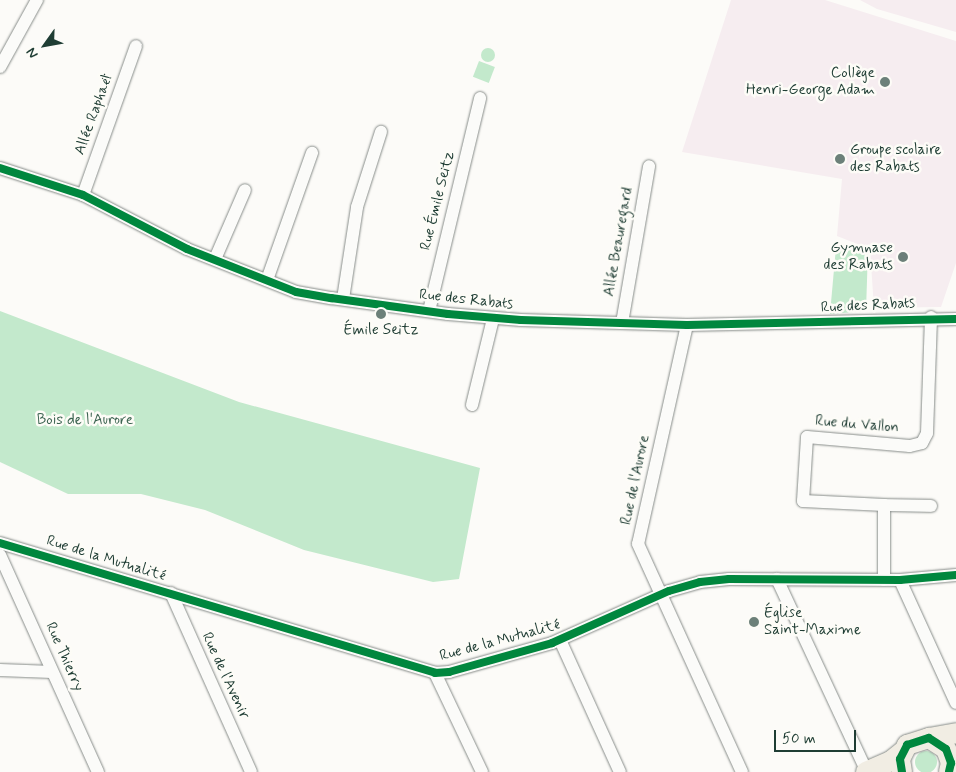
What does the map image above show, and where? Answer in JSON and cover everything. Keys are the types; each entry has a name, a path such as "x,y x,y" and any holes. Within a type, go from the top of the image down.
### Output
{"main road":[{"path":"866,772 892,761 913,740 956,732"},
{"path":"929,738 946,749 952,763"},
{"path":"902,752 902,772"}],"street":[{"path":"0,67 37,0"},
{"name":"Allée Raphaël","path":"83,195 136,46"},
{"name":"Rue Émile Seitz","path":"430,311 480,98"},
{"path":"342,299 357,207 380,132"},
{"path":"267,280 312,153"},
{"name":"Allée Beauregard","path":"622,323 649,166"},
{"name":"Rue des Rabats","path":"0,168 83,195 187,249 296,292 493,319 687,325 931,317 956,319"},
{"path":"215,259 245,190"},
{"name":"Rue du Vallon","path":"931,317 927,433 922,443 910,446 807,437 803,501 931,506"},
{"path":"472,405 493,319"},
{"name":"Rue de l'Aurore","path":"687,325 638,544 659,595 742,772"},
{"path":"884,505 884,580"},
{"name":"Rue de la Mutualité","path":"0,543 435,673 449,672 560,640 659,595 700,582 778,578 900,580 956,575"},
{"name":"Rue Thierry","path":"0,555 98,772"},
{"path":"778,578 866,772"},
{"path":"900,580 956,703"},
{"name":"Rue de l'Avenir","path":"171,593 251,772"},
{"path":"560,640 620,772"},
{"path":"0,670 52,672"},
{"path":"435,673 478,771"}],"shaded area":[{"name":"Groupe scolaire des Rabats","path":"731,0 825,0 956,41 956,263 941,307 874,308 870,249 837,236 842,179 682,152"},
{"path":"860,0 956,0 956,32 877,9"}],"green space":[{"path":"488,48 493,50 495,55 493,60 488,62 483,60 481,55 483,50"},
{"path":"479,61 495,67 489,83 473,77"},
{"path":"836,247 868,250 866,311 830,314"},
{"name":"Bois de l'Aurore","path":"0,311 239,402 480,468 459,579 433,582 304,550 205,510 141,494 68,494 0,462"},
{"path":"926,751 934,754 937,762 934,770 926,773 918,770 915,762 918,754"}],"cycle path":[{"path":"0,168 83,195 187,249 296,292 331,298 448,314 521,320 687,325 956,319"},
{"path":"0,543 435,673 449,672 552,643 669,591 700,582 729,579 900,580 956,575"},
{"path":"902,772 900,759 907,745 929,738 946,749 951,763 949,772"}],"place":[{"name":"Collège Henri-George Adam","path":"885,82"},
{"name":"Groupe scolaire des Rabats","path":"840,159"},
{"name":"Gymnase des Rabats","path":"903,257"},
{"name":"Émile Seitz","path":"381,314"},
{"name":"Église Saint-Maxime","path":"754,622"}]}
